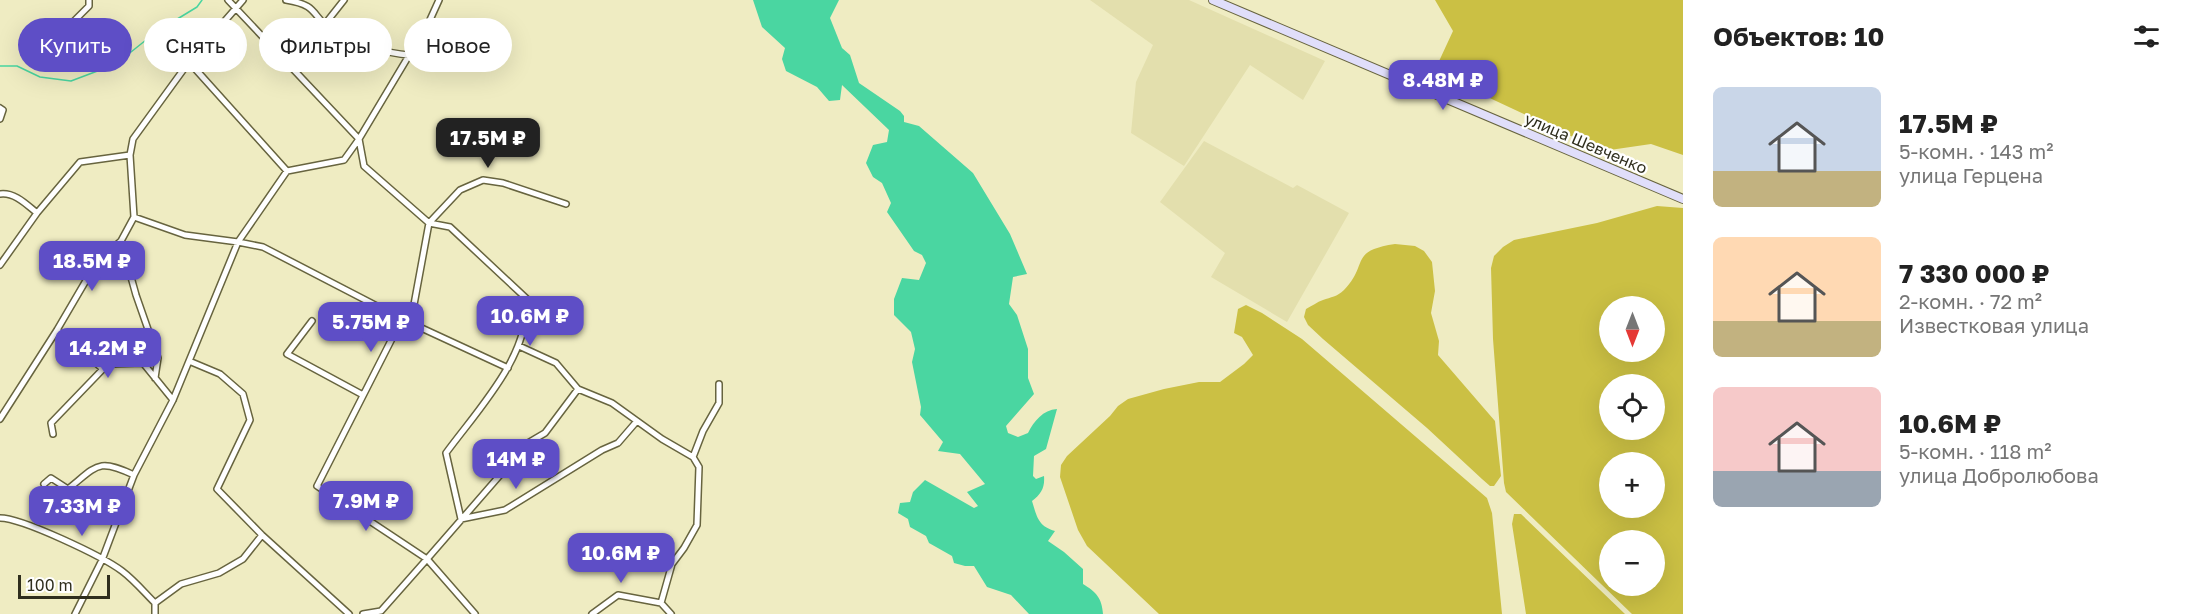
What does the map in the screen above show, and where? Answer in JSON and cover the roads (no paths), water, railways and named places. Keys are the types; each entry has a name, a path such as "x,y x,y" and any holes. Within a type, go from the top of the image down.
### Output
{"street":[{"path":"77,18 89,6 89,0"},
{"path":"228,0 359,139 364,166 429,223 450,227 527,299 528,316 519,346 508,368 446,453 461,519"},
{"path":"227,18 243,0"},
{"path":"286,0 302,2 312,8 320,18"},
{"path":"330,18 344,0"},
{"path":"431,18 439,0"},
{"name":"улица Шевченко","path":"1213,0 1683,199"},
{"path":"75,614 102,560 135,475 173,400 238,242 286,171 344,160 404,63"},
{"path":"0,419 57,330 98,260 121,241 134,217 130,155 133,140 182,72"},
{"path":"198,72 286,171"},
{"path":"0,108 3,110 0,119"},
{"path":"0,265 37,213 80,162 130,155"},
{"path":"475,614 427,559 317,486 402,319 413,310 429,223 460,190 483,180 503,183 566,204"},
{"path":"0,194 7,193 18,198 37,213"},
{"path":"134,217 185,235 262,247 402,319 508,368"},
{"path":"121,241 136,295 158,358 154,378"},
{"path":"312,321 287,354 363,395"},
{"path":"57,330 103,369"},
{"path":"519,346 556,363 578,389 612,403 662,440 693,457 699,467 698,525 672,564 661,603"},
{"path":"189,361 220,374 243,393 250,420 217,489 262,535 349,614"},
{"path":"53,434 51,423 110,364 143,363 173,400"},
{"path":"693,457 703,431 719,403 719,384"},
{"path":"363,614 381,611 528,443 544,433 578,389"},
{"path":"461,519 505,510 602,450 618,443 638,421"},
{"path":"44,484 51,478 68,489 102,464 114,466 135,475"},
{"path":"0,518 29,526 121,570 155,603 155,614"},
{"path":"155,603 181,584 219,573 243,559 262,535"},
{"path":"592,614 618,595 661,603 671,614"}],"waterway":[{"path":"0,66 17,66 40,77 71,81 116,64 156,32 197,7 202,0"}]}
